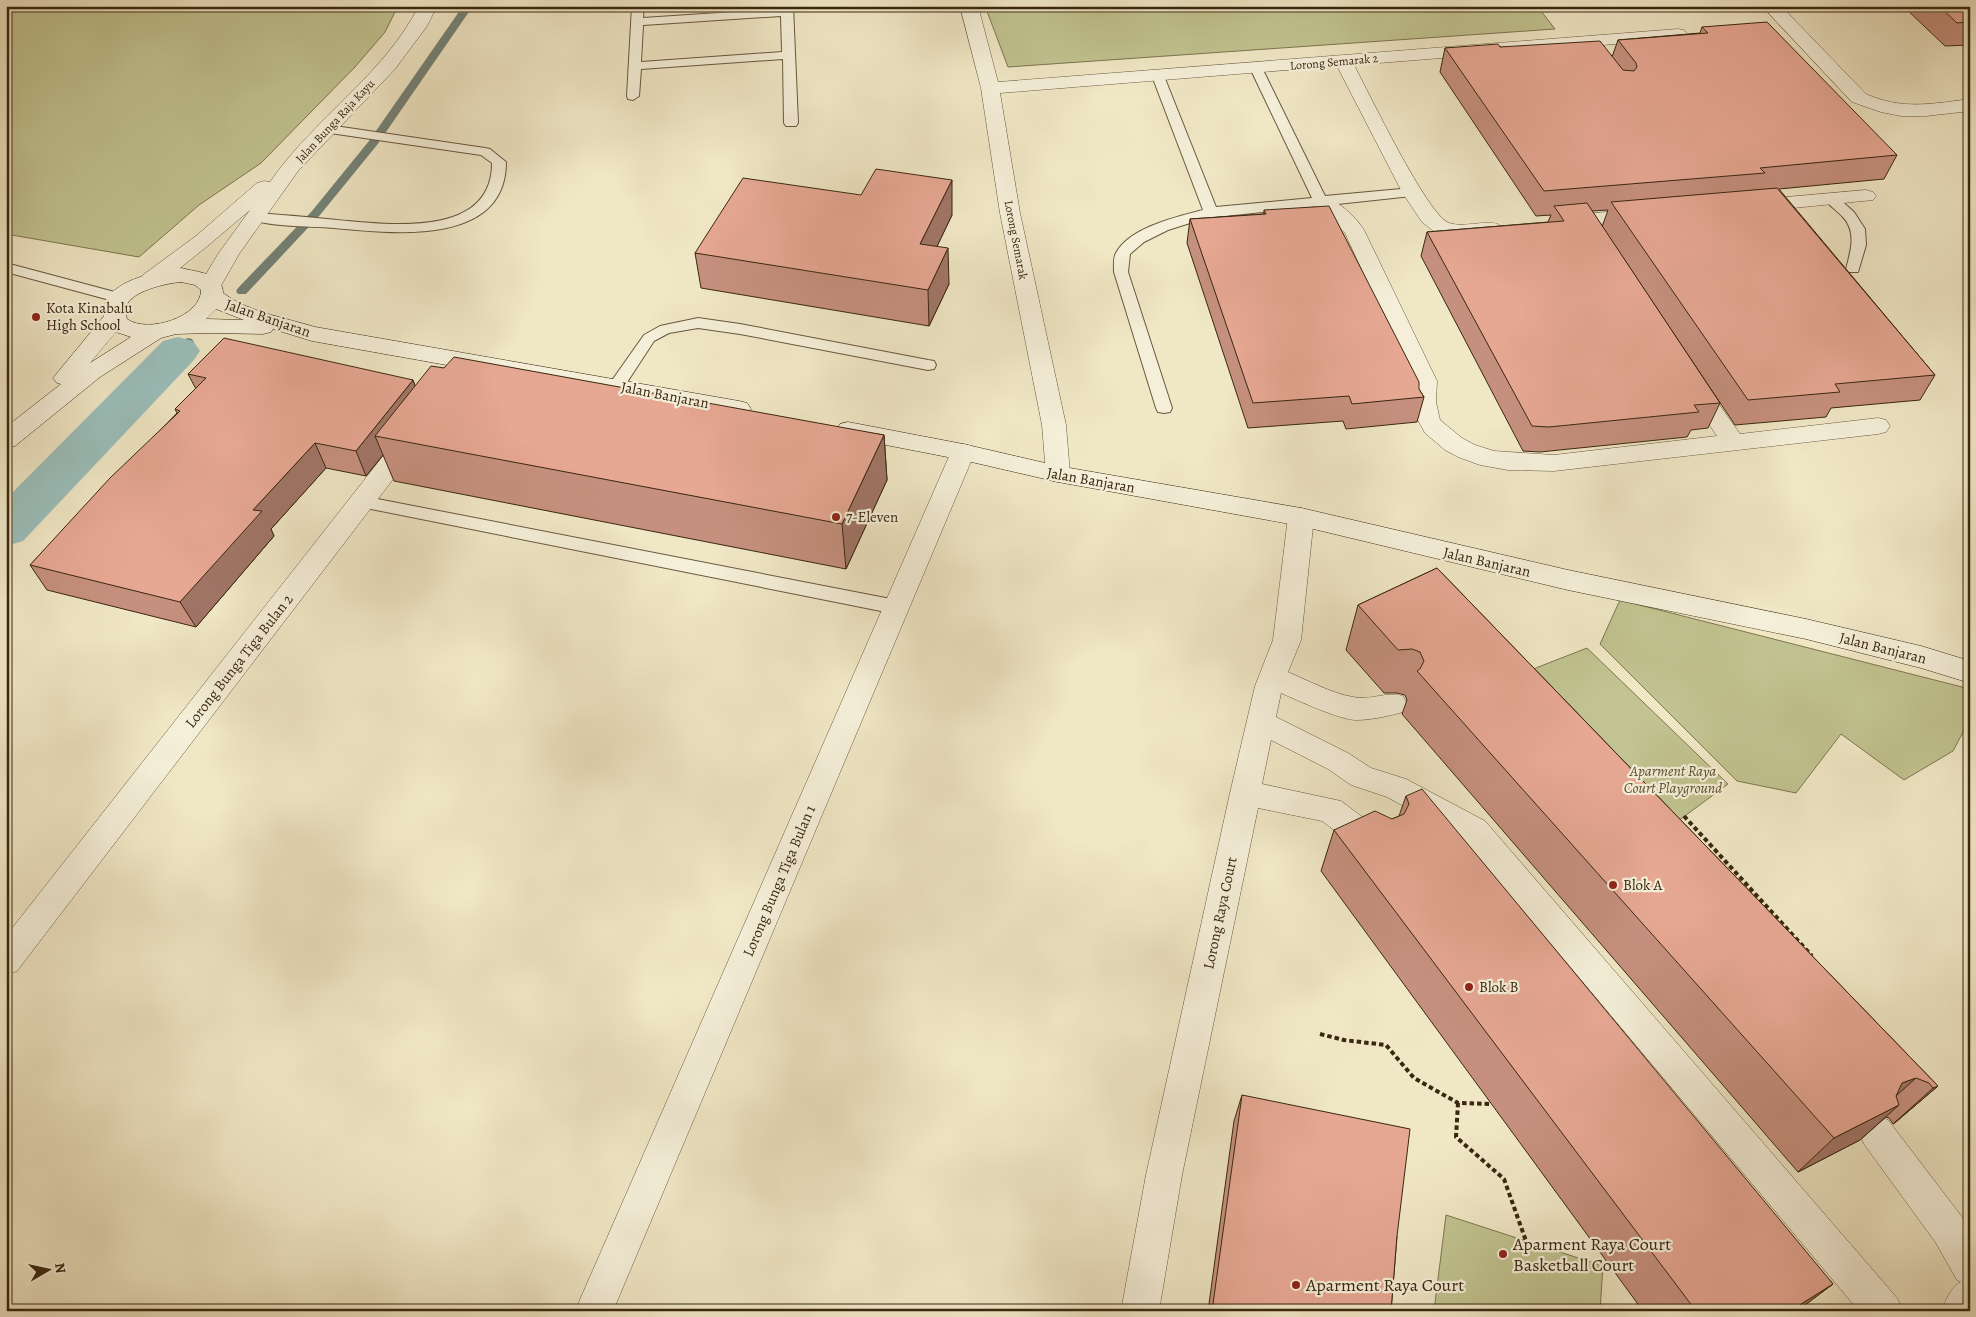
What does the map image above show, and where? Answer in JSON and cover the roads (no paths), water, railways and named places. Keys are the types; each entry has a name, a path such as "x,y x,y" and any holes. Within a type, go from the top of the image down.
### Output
{"street":[{"name":"Jalan Bunga Raja Kayu","path":"164,330 201,314 210,304 211,291 221,265 300,156 328,129 406,44 428,6"},
{"name":"Lorong Semarak","path":"969,6 990,88 1010,214 1054,425 1058,474"},
{"path":"1771,6 1859,98 1877,107 1897,112 1970,105"},
{"name":"Lorong Semarak 2","path":"990,88 1343,62 1588,48 1678,34"},
{"path":"1343,62 1412,192 1429,218 1443,229 1463,230 1510,226"},
{"path":"6,439 74,369 129,291 151,280 203,240 300,156"},
{"path":"1732,207 1866,196"},
{"path":"1320,201 1339,214 1354,230 1425,381 1424,402 1429,423 1451,443 1479,458 1516,463 1554,463 1878,426"},
{"path":"1538,224 1662,213"},
{"path":"1585,220 1599,240"},
{"name":"Jalan Banjaran","path":"151,280 166,276 194,276 204,280 222,303 246,313 312,334 472,360 761,413"},
{"path":"118,308 120,325 129,329 164,330 233,326 312,334"},
{"path":"6,439 92,372 164,330"},
{"path":"454,384 472,360"},
{"path":"1680,364 1733,442"},
{"name":"Lorong Bunga Tiga Bulan 2","path":"6,961 429,416"},
{"name":"Jalan Banjaran","path":"828,426 963,452 1058,474 1301,517 1568,580 1806,629 1920,657 1970,672"},
{"name":"Lorong Bunga Tiga Bulan 1","path":"594,1311 963,452"},
{"name":"Lorong Raya Court","path":"1140,1311 1164,1176 1261,722 1273,677 1287,640 1301,517"},
{"path":"1273,677 1316,696 1355,710 1393,704"},
{"path":"1261,722 1338,761 1361,777 1396,788 1474,830 1884,1311"},
{"path":"1246,793 1330,810 1377,844"},
{"path":"1876,1132 1949,1230 1970,1267"},
{"path":"1960,1311 1970,1297"}],"lane":[{"path":"633,96 638,6"},
{"path":"637,22 787,9 791,123"},
{"path":"635,66 788,55"},
{"path":"1256,68 1320,201"},
{"path":"1158,76 1211,212"},
{"path":"256,217 410,229 448,224 470,214 485,203 495,189 500,175 499,162 485,152 328,129"},
{"path":"1164,408 1121,272 1121,255 1129,244 1186,219 1211,212 1412,192"},
{"path":"1832,199 1849,215 1860,231 1860,245 1853,268"},
{"path":"6,267 118,308"},
{"path":"616,386 649,338 666,329 698,323 740,329 928,365"},
{"path":"362,502 896,607"}],"waterway":[{"path":"242,291 316,213 373,143 468,6"},
{"path":"178,351 188,342"},
{"path":"6,529 178,351"}],"place":[{"name":"Kota Kinabalu High School","path":"36,317"},
{"name":"7-Eleven","path":"836,517"},
{"name":"Blok A","path":"1613,885"},
{"name":"Blok B","path":"1469,987"},
{"name":"Aparment Raya Court Basketball Court","path":"1503,1254"},
{"name":"Aparment Raya Court","path":"1296,1285"}],"park label":[{"name":"Aparment Raya Court Playground","path":"1673,780"}]}
